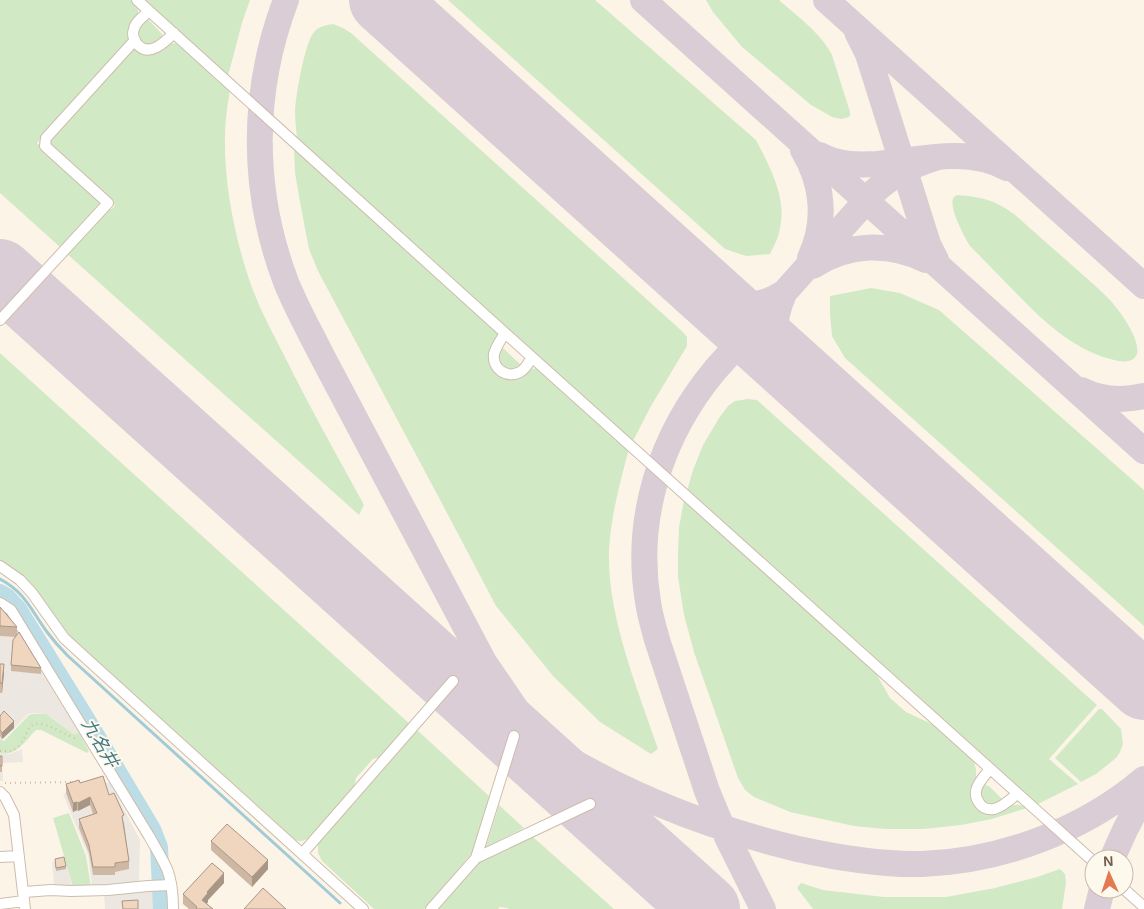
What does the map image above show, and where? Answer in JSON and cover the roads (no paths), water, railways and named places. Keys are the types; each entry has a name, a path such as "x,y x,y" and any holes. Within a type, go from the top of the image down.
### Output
{"street":[{"path":"137,0 505,334 1084,853"},
{"path":"149,11 138,21 134,28 135,40 142,48 147,50 154,49 174,33"},
{"path":"0,320 108,203 45,146 46,138 135,40"},
{"path":"505,334 496,348 494,356 495,364 499,370 505,374 519,372 532,357"},
{"path":"0,566 20,580 32,593 64,638 363,909"},
{"path":"0,603 11,610 149,836 166,867 173,895 173,909"},
{"path":"302,854 453,681"},
{"path":"476,858 514,736"},
{"path":"990,769 977,785 978,802 982,806 987,809 993,809 1018,794"},
{"path":"0,792 5,797 14,815 24,901"},
{"path":"431,909 476,858 590,804"},
{"path":"0,857 19,856"},
{"path":"0,904 24,901 51,890 108,890 171,885"},
{"path":"1134,898 1144,907"}],"waterway":[{"path":"0,579 9,584 22,596 49,635 68,656 340,903"},
{"name":"九名井","path":"0,593 7,597 18,609 152,829 159,847 162,909"}]}
